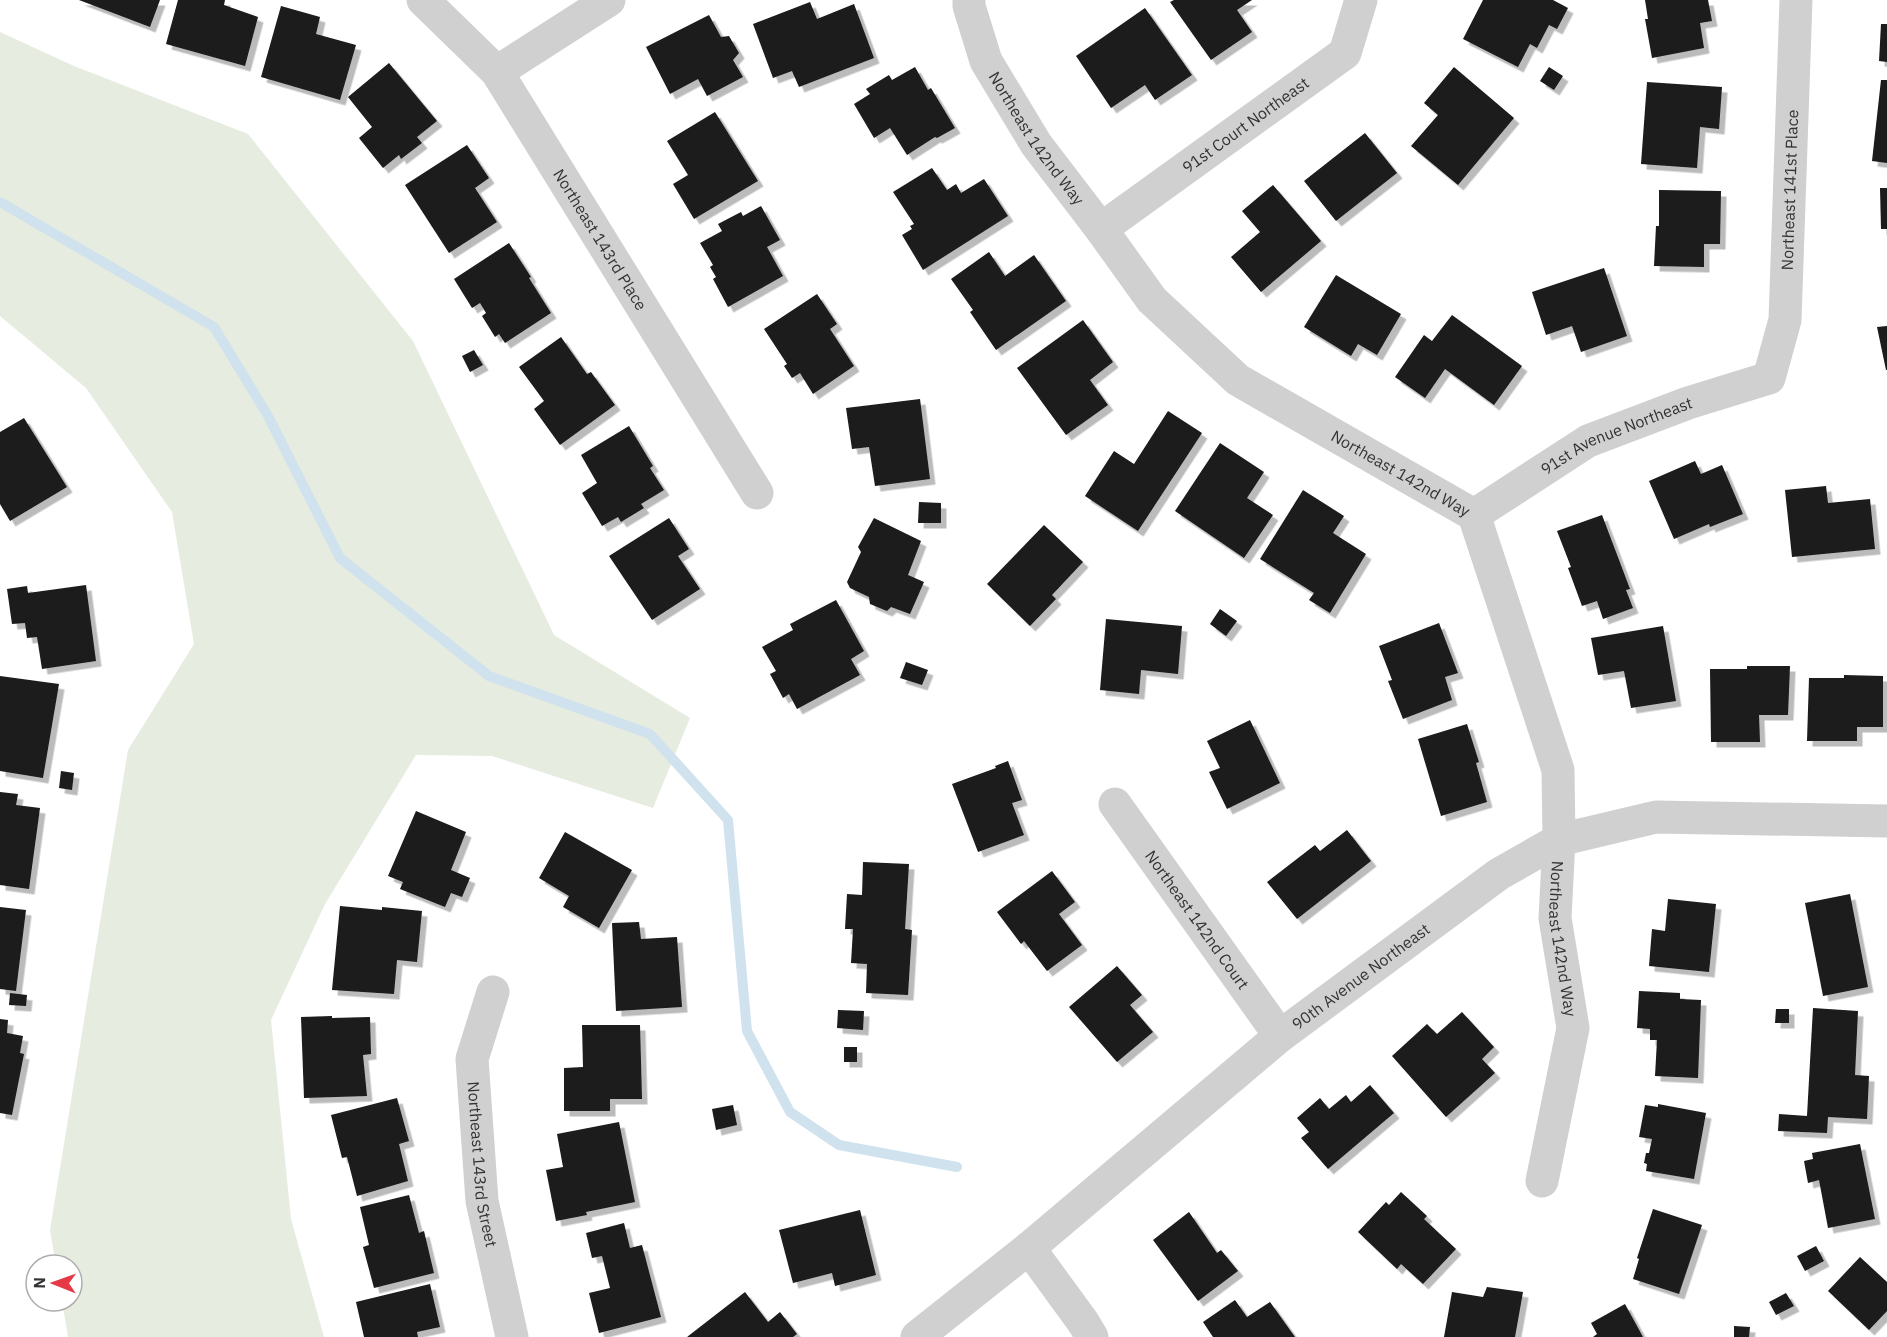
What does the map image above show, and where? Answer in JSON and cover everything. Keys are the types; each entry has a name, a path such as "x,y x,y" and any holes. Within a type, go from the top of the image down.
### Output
{"street":[{"name":"Northeast 143rd Place","path":"423,0 497,72 758,493"},
{"path":"497,72 609,0"},
{"name":"Northeast 142nd Way","path":"969,0 986,61 1036,144 1152,300 1238,380 1474,515 1558,770 1559,840 1555,918 1573,1028 1542,1181"},
{"name":"91st Court Northeast","path":"1101,229 1345,53 1361,0"},
{"name":"Northeast 141st Place","path":"1769,378 1785,320 1796,0"},
{"name":"91st Avenue Northeast","path":"1474,515 1588,441 1688,403 1769,378"},
{"name":"Northeast 142nd Court","path":"1115,804 1280,1036"},
{"name":"90th Avenue Northeast","path":"917,1337 1029,1248 1280,1036 1499,874 1559,840 1656,817 1887,821"},
{"name":"Northeast 143rd Street","path":"494,992 472,1059 482,1201 512,1337"},
{"path":"1029,1248 1092,1337"}],"shaded area":[{"path":"0,32 74,66 248,134 413,341 554,635 690,718 653,808 492,756 416,755 325,904 271,1020 291,1219 324,1337 68,1337 64,1313 84,1313 84,1253 54,1253 50,1230 128,750 194,644 172,512 86,388 0,316"}],"building":[{"path":"79,0 160,0 150,27"},
{"path":"178,0 225,0 224,5 258,17 245,66 166,44"},
{"path":"1174,0 1252,0 1237,10 1252,32 1211,60 1170,2"},
{"path":"1483,0 1553,0 1568,8 1557,29 1549,25 1537,48 1530,44 1518,67 1463,39"},
{"path":"1645,0 1708,0 1712,21 1700,23 1704,48 1652,58 1645,19 1648,19"},
{"path":"810,2 817,19 854,4 874,58 799,87 792,71 773,78 753,24"},
{"path":"281,6 320,17 316,34 356,45 340,100 261,77"},
{"path":"1145,8 1192,75 1155,100 1145,85 1111,108 1076,56"},
{"path":"709,15 721,37 729,36 739,53 733,60 743,77 707,96 698,79 670,94 646,47"},
{"path":"1881,24 1887,24 1887,62 1879,61"},
{"path":"389,63 437,121 417,137 422,143 401,159 399,155 383,168 359,138 372,127 348,97"},
{"path":"915,67 928,90 931,88 955,128 935,137 907,155 890,128 874,138 854,104 870,94 866,89 889,75 892,80"},
{"path":"1454,67 1514,118 1458,185 1411,146 1438,115 1424,103"},
{"path":"1549,67 1563,76 1554,90 1540,81"},
{"path":"1881,80 1887,80 1887,163 1872,161"},
{"path":"1647,82 1722,87 1719,129 1700,127 1697,168 1641,164"},
{"path":"715,112 758,181 694,219 673,184 688,175 667,141"},
{"path":"1365,133 1397,173 1336,221 1304,181"},
{"path":"467,145 489,178 475,188 497,222 449,253 405,185"},
{"path":"932,168 947,190 956,184 961,193 984,179 1008,216 923,270 902,235 912,229 910,226 914,224 893,192"},
{"path":"1273,185 1321,241 1261,292 1231,257 1260,232 1242,211"},
{"path":"1880,188 1887,188 1887,229 1881,229"},
{"path":"1659,190 1721,191 1720,244 1704,244 1704,267 1654,266 1656,226 1659,226"},
{"path":"761,206 780,240 767,247 783,276 728,307 713,279 716,277 710,267 713,265 700,243 722,231 718,224 741,212 743,216"},
{"path":"509,243 551,313 505,343 499,334 495,337 482,316 486,313 480,303 472,308 454,279"},
{"path":"989,252 1005,276 1034,255 1066,301 996,350 970,312 973,310 951,279"},
{"path":"1604,268 1627,336 1581,352 1572,326 1546,335 1532,292"},
{"path":"1336,275 1401,314 1377,355 1358,344 1351,356 1304,327"},
{"path":"817,294 837,324 830,329 854,366 813,394 800,373 792,378 784,366 787,364 764,329"},
{"path":"1452,315 1522,366 1494,405 1445,369 1425,398 1395,377 1424,335 1432,341"},
{"path":"1083,320 1113,362 1090,380 1108,405 1066,435 1017,368"},
{"path":"1887,326 1887,370 1886,370 1877,327"},
{"path":"561,337 587,374 591,372 615,405 560,445 534,409 544,401 519,367"},
{"path":"474,350 483,365 470,372 462,356"},
{"path":"920,399 930,479 875,486 869,447 852,449 846,408"},
{"path":"1168,411 1202,433 1138,531 1085,496 1114,451 1134,464"},
{"path":"24,418 67,487 10,521 0,504 0,432"},
{"path":"629,426 653,466 650,468 664,490 641,504 644,508 621,522 618,517 602,526 582,493 597,483 581,455"},
{"path":"1220,443 1264,472 1247,498 1273,515 1244,558 1175,511"},
{"path":"1695,461 1701,474 1722,465 1743,514 1710,527 1709,524 1674,539 1649,481"},
{"path":"1826,486 1828,503 1870,499 1875,549 1792,557 1785,490"},
{"path":"1303,490 1344,516 1333,533 1366,554 1330,613 1309,600 1314,593 1260,559"},
{"path":"919,502 941,503 941,523 918,523"},
{"path":"1602,515 1630,589 1626,590 1633,608 1603,619 1597,601 1582,606 1568,568 1571,567 1557,531"},
{"path":"669,518 689,549 678,556 700,589 652,620 609,556"},
{"path":"874,518 921,541 908,575 924,582 910,614 891,607 887,611 870,604 869,597 850,588 847,582 861,552 858,547"},
{"path":"1044,525 1083,562 1052,595 1056,599 1030,626 987,584"},
{"path":"86,585 96,661 42,669 37,637 27,638 25,623 12,624 7,589 27,586 28,593"},
{"path":"836,600 864,651 851,659 860,675 797,709 789,694 783,698 770,674 776,671 762,647 793,630 790,624"},
{"path":"1220,609 1237,621 1226,636 1210,624"},
{"path":"1106,619 1182,626 1178,674 1141,670 1139,694 1100,690"},
{"path":"1439,623 1458,673 1445,677 1452,700 1403,719 1388,681 1392,680 1379,646"},
{"path":"1663,626 1676,701 1631,708 1624,671 1598,675 1591,638"},
{"path":"906,662 928,670 922,685 900,678"},
{"path":"1747,666 1790,666 1788,715 1759,715 1760,742 1711,742 1710,669 1747,669"},
{"path":"1844,675 1883,676 1883,727 1857,727 1857,741 1807,741 1809,678 1844,678"},
{"path":"0,676 59,684 43,778 0,771"},
{"path":"1250,720 1280,783 1227,809 1209,772 1220,768 1207,741"},
{"path":"1467,724 1479,762 1476,763 1487,802 1441,816 1418,739"},
{"path":"1008,761 1022,800 1012,803 1024,835 978,852 952,784 996,768 995,766"},
{"path":"61,771 74,773 72,790 59,788"},
{"path":"0,792 18,794 16,805 40,808 29,889 0,885"},
{"path":"416,811 466,832 451,870 470,878 462,897 451,893 445,907 400,889 403,882 388,876"},
{"path":"1347,830 1371,861 1297,919 1267,882 1315,845 1320,851"},
{"path":"565,832 632,870 599,928 563,907 569,896 539,878"},
{"path":"863,862 909,864 905,929 912,930 908,995 866,993 867,964 851,963 853,929 845,929 847,894 862,895"},
{"path":"1052,871 1075,902 1059,914 1082,945 1047,971 1024,941 1021,944 997,912"},
{"path":"1850,894 1868,987 1823,996 1805,903"},
{"path":"1668,899 1716,904 1709,972 1649,966 1652,929 1665,931"},
{"path":"340,906 422,911 417,962 397,960 394,994 332,990"},
{"path":"0,907 26,910 16,991 0,989"},
{"path":"639,922 641,939 677,937 682,1007 616,1011 612,923"},
{"path":"1117,966 1142,995 1130,1005 1153,1032 1117,1062 1069,1007"},
{"path":"1639,991 1680,993 1680,999 1701,1000 1698,1078 1655,1076 1657,1040 1650,1040 1650,1029 1637,1028"},
{"path":"10,993 27,995 26,1006 9,1005"},
{"path":"1813,1008 1858,1011 1855,1075 1869,1076 1867,1119 1828,1117 1827,1133 1778,1131 1779,1114 1807,1116"},
{"path":"1776,1009 1789,1009 1789,1023 1775,1023"},
{"path":"838,1010 864,1011 863,1030 837,1028"},
{"path":"1462,1012 1494,1047 1482,1059 1495,1073 1446,1117 1392,1056 1427,1024 1437,1034"},
{"path":"332,1016 332,1018 370,1017 371,1054 363,1055 367,1096 304,1098 301,1017"},
{"path":"0,1019 8,1020 7,1033 23,1036 20,1053 24,1054 12,1115 0,1113"},
{"path":"582,1025 640,1025 642,1099 610,1099 610,1111 564,1111 564,1068 583,1067"},
{"path":"844,1047 857,1047 857,1062 844,1062"},
{"path":"1370,1085 1394,1113 1328,1169 1301,1138 1309,1132 1297,1118 1320,1098 1329,1109 1346,1095 1351,1102"},
{"path":"397,1098 409,1141 399,1144 408,1181 357,1196 347,1157 342,1158 331,1115"},
{"path":"1658,1104 1706,1113 1694,1179 1646,1171 1647,1164 1644,1163 1652,1139 1639,1137 1645,1105 1658,1107"},
{"path":"733,1105 737,1125 716,1130 712,1109"},
{"path":"619,1122 635,1202 556,1221 546,1170 563,1167 557,1134"},
{"path":"1860,1144 1875,1219 1828,1228 1819,1180 1808,1183 1804,1161 1813,1159 1812,1153"},
{"path":"1401,1192 1427,1216 1424,1219 1456,1249 1423,1284 1401,1264 1397,1269 1358,1232 1386,1202 1389,1205"},
{"path":"409,1195 419,1233 424,1231 434,1273 374,1288 363,1247 369,1245 360,1207"},
{"path":"1653,1209 1702,1225 1679,1294 1633,1279 1639,1259 1637,1258"},
{"path":"860,1210 876,1275 835,1286 832,1273 793,1283 779,1230"},
{"path":"1189,1212 1217,1253 1221,1250 1238,1271 1198,1301 1153,1240"},
{"path":"624,1223 630,1248 642,1245 661,1317 599,1333 589,1293 610,1288 602,1256 592,1258 586,1233"},
{"path":"1816,1246 1824,1261 1805,1271 1797,1256"},
{"path":"1860,1257 1887,1282 1887,1311 1869,1330 1828,1291"},
{"path":"430,1284 440,1327 417,1332 418,1337 364,1337 356,1302"},
{"path":"1487,1287 1523,1292 1515,1337 1444,1337 1452,1292 1483,1297"},
{"path":"745,1292 768,1322 780,1312 797,1334 793,1337 687,1337"},
{"path":"1786,1293 1794,1306 1776,1315 1769,1302"},
{"path":"1235,1300 1247,1317 1270,1302 1295,1337 1213,1337 1203,1322"},
{"path":"1625,1304 1643,1337 1593,1337 1597,1334 1591,1323"},
{"path":"1734,1326 1750,1327 1749,1337 1734,1337"}],"waterway":[{"path":"0,202 214,327 268,416 340,558 489,676 650,734 728,820 747,1031 790,1112 839,1145 957,1167"}]}
